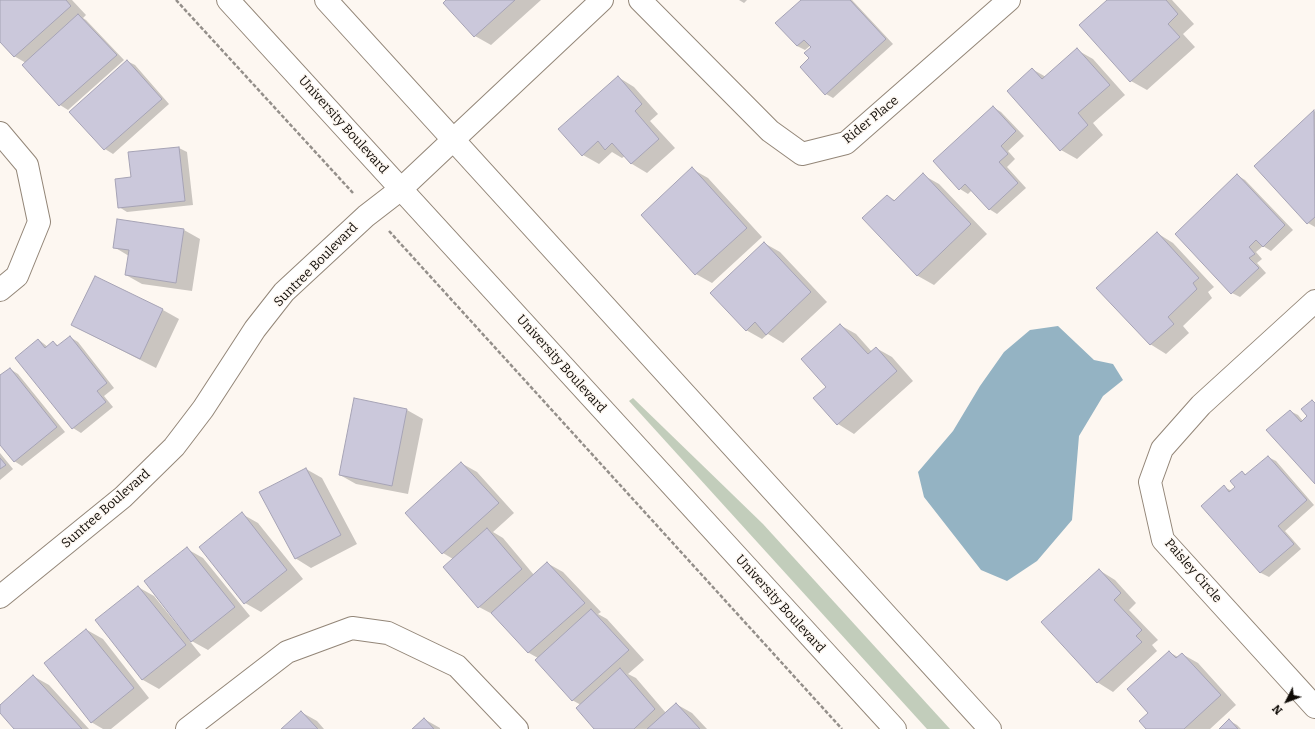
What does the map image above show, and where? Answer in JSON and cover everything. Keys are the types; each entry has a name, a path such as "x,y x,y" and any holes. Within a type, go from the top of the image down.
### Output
{"street":[{"name":"University Boulevard","path":"228,0 895,729"},
{"path":"326,0 990,729"},
{"name":"Suntree Boulevard","path":"0,597 123,497 174,447 202,409 255,329 284,292 366,216 401,189 602,0"},
{"name":"Rider Place","path":"640,0 770,131 802,154 846,143 1009,0"},
{"path":"0,133 27,165 39,222 17,276 0,290"},
{"name":"Paisley Circle","path":"1315,300 1201,404 1162,449 1150,482 1163,540 1315,707"},
{"path":"187,729 287,652 352,628 388,633 457,666 517,729"}],"path":[{"path":"176,0 342,181"},
{"path":"405,248 842,729"}],"green space":[{"path":"633,398 763,524 950,729 927,729 629,401"}],"water":[{"path":"1058,326 1094,360 1113,364 1123,380 1103,396 1079,436 1072,520 1037,561 1007,581 981,570 924,497 918,472 953,431 980,386 1004,352 1030,330"}],"building":[{"path":"0,0 66,0 71,6 14,57 0,42"},
{"path":"446,0 515,0 474,37 443,3"},
{"path":"801,0 850,0 886,39 825,95 800,67 809,58 804,53 811,47 804,40 797,46 775,23"},
{"path":"1107,0 1166,0 1178,14 1168,24 1180,37 1130,82 1079,25"},
{"path":"78,14 117,55 59,106 22,65"},
{"path":"1077,48 1110,85 1078,113 1088,125 1060,151 1007,91 1032,68 1042,79"},
{"path":"127,60 162,99 104,150 69,112"},
{"path":"618,76 642,104 635,111 659,139 631,164 612,143 605,150 598,141 582,156 558,129"},
{"path":"993,106 1016,131 1001,146 1008,154 999,162 1018,183 989,210 965,184 959,190 933,161"},
{"path":"1314,110 1315,217 1307,224 1254,166"},
{"path":"179,147 185,201 118,208 115,179 131,177 128,152"},
{"path":"692,167 747,228 695,275 641,215"},
{"path":"923,173 971,224 917,276 862,218 887,195 894,201"},
{"path":"1237,174 1285,225 1263,247 1256,240 1249,247 1255,254 1249,258 1259,268 1231,294 1175,234"},
{"path":"117,219 184,229 176,283 125,275 129,250 113,248"},
{"path":"1157,232 1199,278 1193,283 1197,289 1168,317 1174,324 1150,345 1096,288"},
{"path":"764,242 811,292 766,335 755,322 746,331 710,293"},
{"path":"95,276 163,309 140,359 71,325"},
{"path":"840,324 868,354 876,347 897,371 837,425 813,398 826,387 801,359"},
{"path":"70,336 107,383 97,391 106,402 72,429 15,358 38,339 45,348 53,341 57,346"},
{"path":"10,368 57,427 14,462 0,445 0,375"},
{"path":"354,398 407,409 392,486 339,475"},
{"path":"1312,400 1315,403 1315,484 1266,430 1290,410 1301,422 1307,416 1301,409"},
{"path":"1268,456 1307,500 1278,526 1294,544 1260,573 1201,506 1224,485 1229,492 1235,487 1230,481 1242,471 1245,475"},
{"path":"0,458 6,465 0,469"},
{"path":"461,462 499,503 442,554 405,513"},
{"path":"306,468 341,535 295,559 259,492"},
{"path":"242,512 287,570 244,604 199,547"},
{"path":"487,528 522,569 478,608 443,567"},
{"path":"187,547 235,607 191,642 144,581"},
{"path":"547,562 585,603 528,653 491,613"},
{"path":"1099,569 1121,593 1114,600 1142,630 1136,636 1142,642 1097,683 1041,622"},
{"path":"138,586 186,645 142,680 95,620"},
{"path":"591,609 629,650 572,701 535,660"},
{"path":"86,629 134,688 91,723 44,663"},
{"path":"1169,651 1176,658 1182,653 1221,695 1184,729 1146,729 1139,721 1148,713 1127,689"},
{"path":"620,668 655,709 634,729 594,729 576,708"},
{"path":"33,675 82,729 14,729 0,713 0,705"},
{"path":"676,703 700,729 647,729"},
{"path":"301,711 318,729 281,729"},
{"path":"424,718 434,729 412,729"},
{"path":"1229,719 1238,729 1219,729"}]}
